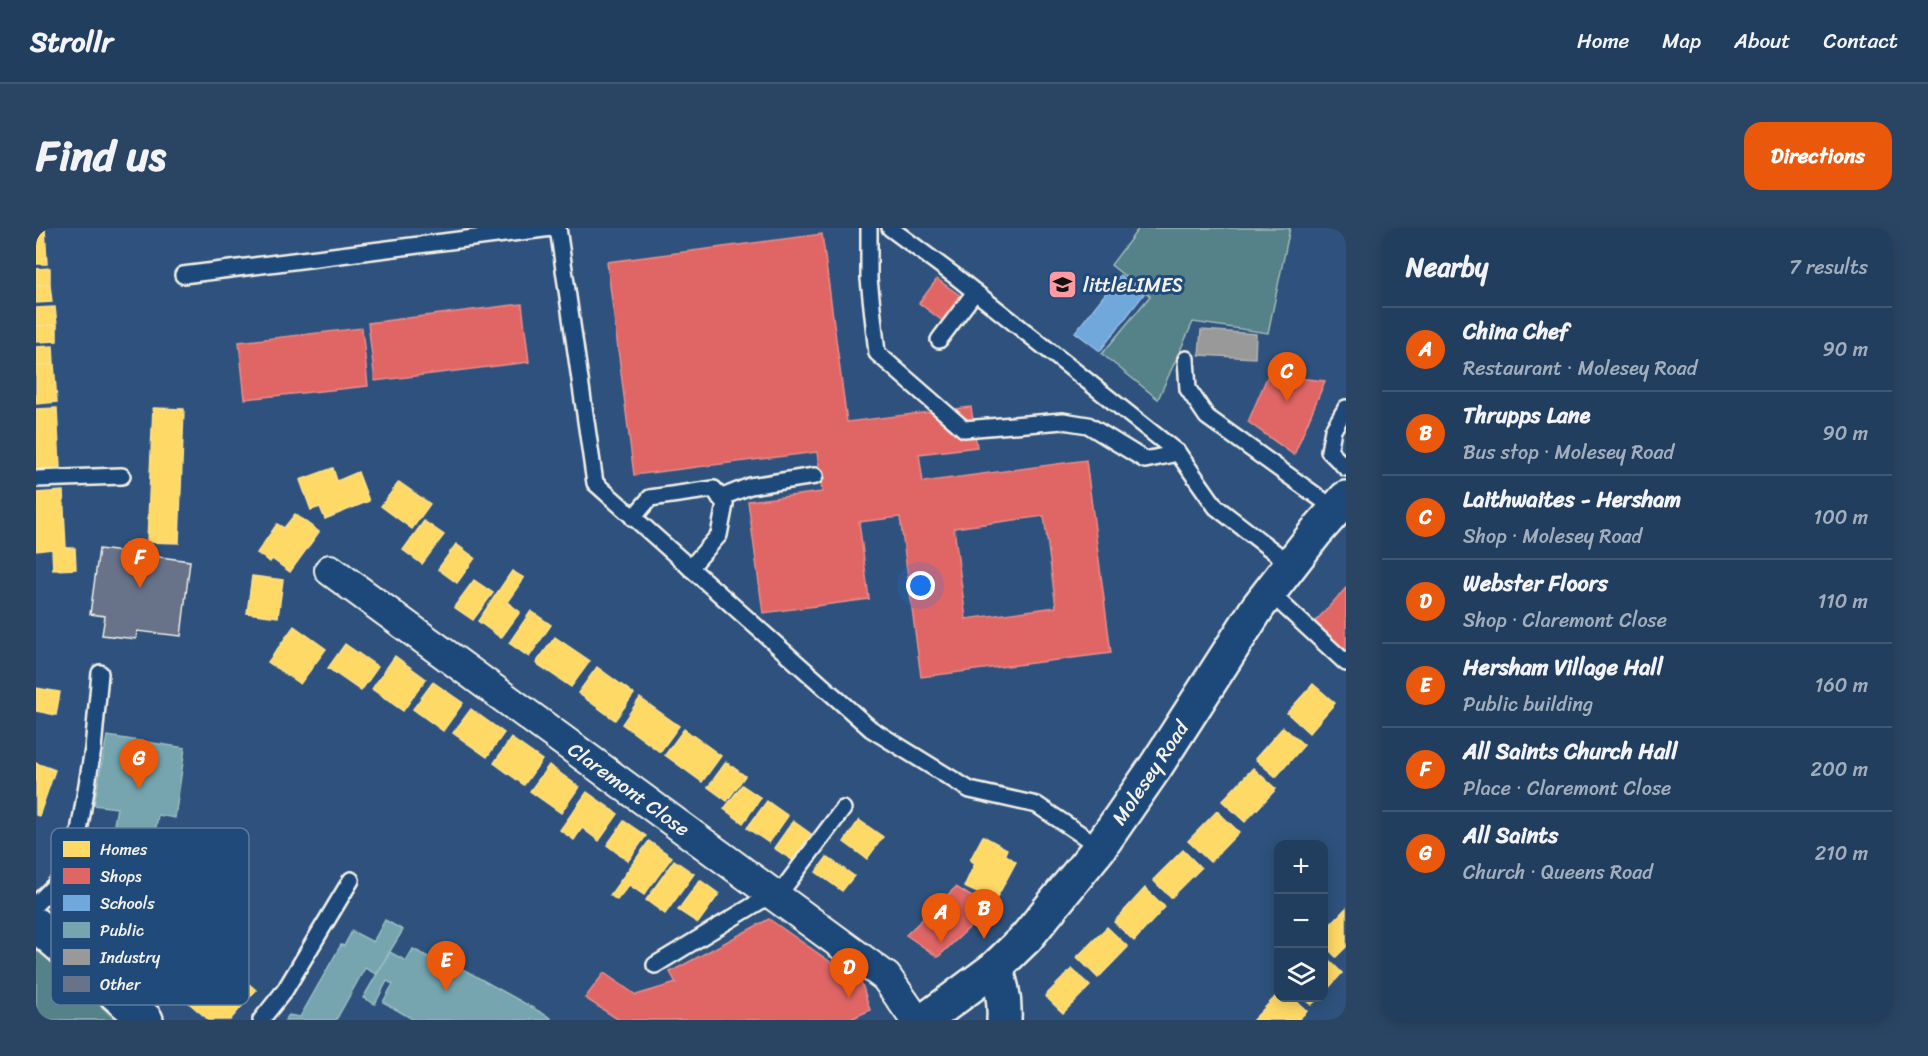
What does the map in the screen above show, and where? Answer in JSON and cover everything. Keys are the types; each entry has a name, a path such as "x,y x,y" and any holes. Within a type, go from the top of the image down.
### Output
{"street":[{"name":"Molesey Road","path":"925,1020 995,968 1026,938 1100,847 1156,766 1258,607 1290,564 1341,504"},
{"name":"Claremont Close","path":"330,570 886,977 916,1020"},
{"path":"36,925 51,938"},
{"path":"995,968 1005,999 1004,1020"},
{"path":"128,1005 146,1020"}],"lane":[{"path":"183,274 552,228"},
{"path":"558,228 595,483 871,729 970,790 1037,805 1100,847"},
{"path":"869,228 869,279 877,353 964,429 1063,421 1088,425 1145,460 1178,453"},
{"path":"890,228 1121,406 1178,453 1216,507 1290,564"},
{"path":"939,340 975,292"},
{"path":"1186,359 1188,389 1207,417 1341,504"},
{"path":"1346,408 1333,430 1329,451 1346,468"},
{"path":"36,479 123,476"},
{"path":"720,498 750,486 815,476"},
{"path":"633,518 650,498 714,489 725,504 718,535 690,568"},
{"path":"1269,592 1346,663"},
{"path":"80,828 93,749 100,673"},
{"path":"655,965 775,896 843,809"},
{"path":"261,1020 285,990 351,880"},
{"path":"36,904 51,889"}],"green space":[{"path":"1139,228 1290,228 1268,333 1193,322 1158,399 1102,354 1150,296 1111,265"},
{"path":"36,946 51,960 51,1005 100,1005 116,1020 36,1020"}],"building: Homes":[{"path":"36,228 45,228 47,264 36,264"},
{"path":"50,268 50,285 36,285 36,269"},
{"path":"36,285 50,285 52,302 36,303"},
{"path":"55,307 57,325 36,326 36,308"},
{"path":"57,325 57,341 36,342 36,326"},
{"path":"53,346 54,364 36,366 36,347"},
{"path":"54,364 57,402 36,404 36,366"},
{"path":"57,408 60,468 36,469 36,409"},
{"path":"153,408 184,409 179,543 147,542"},
{"path":"333,468 337,481 358,472 369,501 325,519 320,507 311,510 300,480"},
{"path":"399,482 430,504 412,529 381,506"},
{"path":"63,491 66,548 75,548 76,569 53,570 52,549 36,551 36,493"},
{"path":"295,514 319,532 290,572 272,559 270,562 257,553 277,524 284,528"},
{"path":"424,521 444,535 422,564 403,550"},
{"path":"456,544 475,558 457,583 438,569"},
{"path":"512,571 524,578 507,602 520,612 501,638 478,621"},
{"path":"252,576 283,580 278,617 247,613"},
{"path":"474,580 493,593 473,620 454,607"},
{"path":"531,611 551,625 529,657 509,643"},
{"path":"294,626 326,649 300,684 268,662"},
{"path":"555,637 590,661 571,687 536,663"},
{"path":"345,644 378,667 361,691 328,668"},
{"path":"395,656 426,679 403,711 372,689"},
{"path":"597,667 634,694 615,720 578,693"},
{"path":"433,682 463,703 443,731 413,709"},
{"path":"1313,684 1335,703 1309,733 1287,713"},
{"path":"36,688 60,692 56,715 36,711"},
{"path":"640,698 679,726 660,752 622,724"},
{"path":"471,709 504,733 487,757 453,733"},
{"path":"1283,727 1304,745 1276,777 1255,759"},
{"path":"684,729 721,756 702,782 665,755"},
{"path":"511,738 542,760 524,785 494,763"},
{"path":"726,762 745,776 727,801 708,787"},
{"path":"36,763 55,770 39,816 36,815"},
{"path":"549,765 579,787 561,813 530,791"},
{"path":"1253,768 1276,789 1245,822 1222,801"},
{"path":"742,785 761,798 743,823 724,809"},
{"path":"587,792 618,814 599,841 582,828 574,840 560,830"},
{"path":"767,801 788,816 769,843 747,828"},
{"path":"1217,811 1239,832 1210,862 1188,841"},
{"path":"859,820 883,837 867,859 844,842"},
{"path":"624,821 646,836 628,861 607,845"},
{"path":"793,821 811,834 792,860 774,848"},
{"path":"983,836 1007,849 1005,854 1016,862 995,901 964,887 975,863 970,860"},
{"path":"649,841 672,857 644,895 629,885 617,900 610,895"},
{"path":"1183,850 1201,868 1171,898 1153,880"},
{"path":"827,857 854,876 842,891 816,872"},
{"path":"674,860 694,874 665,914 646,900"},
{"path":"700,880 719,894 698,923 678,910"},
{"path":"1145,888 1165,907 1134,941 1114,922"},
{"path":"1346,908 1346,947 1336,957 1328,949 1328,927"},
{"path":"1107,927 1128,947 1098,978 1077,957"},
{"path":"1328,959 1342,973 1328,989"},
{"path":"1072,969 1090,986 1063,1013 1045,996"},
{"path":"249,984 256,990 249,998"},
{"path":"1274,998 1274,1002 1297,1002 1307,1011 1298,1020 1253,1020"},
{"path":"191,1005 243,1005 230,1020 209,1020"}],"building: Shops":[{"path":"822,234 847,422 971,407 977,447 919,454 923,482 1086,460 1111,653 921,677 900,517 859,522 869,599 763,613 748,501 822,492 817,452 634,475 607,262","holes":["1044,516 1056,607 966,619 954,528"]},
{"path":"937,279 962,297 944,322 919,303"},
{"path":"522,304 529,362 375,381 368,323"},
{"path":"362,328 368,386 245,399 239,342"},
{"path":"1268,375 1325,381 1294,455 1248,422"},
{"path":"1346,588 1346,654 1314,623"},
{"path":"956,887 990,908 938,957 906,935"},
{"path":"769,919 862,984 870,1010 849,1020 619,1020 585,998 604,973 636,995 676,983 670,972"}],"building: Schools":[{"path":"1120,275 1144,294 1100,351 1075,332"}],"building: Public":[{"path":"107,736 185,748 175,818 158,815 156,828 113,828 117,808 94,805"},
{"path":"385,920 403,930 376,974 365,968 336,1020 285,1020 289,1015 300,1017 341,945 344,946 352,931 373,942"},
{"path":"413,949 449,968 452,963 551,1018 550,1020 414,1020 383,1002 393,984 387,981 375,1004 363,998 390,952 406,961"}],"building: Industry":[{"path":"1201,330 1256,334 1255,358 1199,355"}],"building: Other":[{"path":"99,549 190,561 181,636 137,631 136,639 102,635 105,616 90,614"}],"place":[{"name":"littleLIMES","path":"1062,285"},
{"name":"Laithwaites - Hersham","path":"1287,402"},
{"name":"All Saints Church Hall","path":"140,588"},
{"name":"All Saints","path":"139,789"},
{"name":"Thrupps Lane","path":"984,939"},
{"name":"China Chef","path":"941,943"},
{"name":"Hersham Village Hall","path":"446,991"},
{"name":"Webster Floors","path":"849,998"}]}
